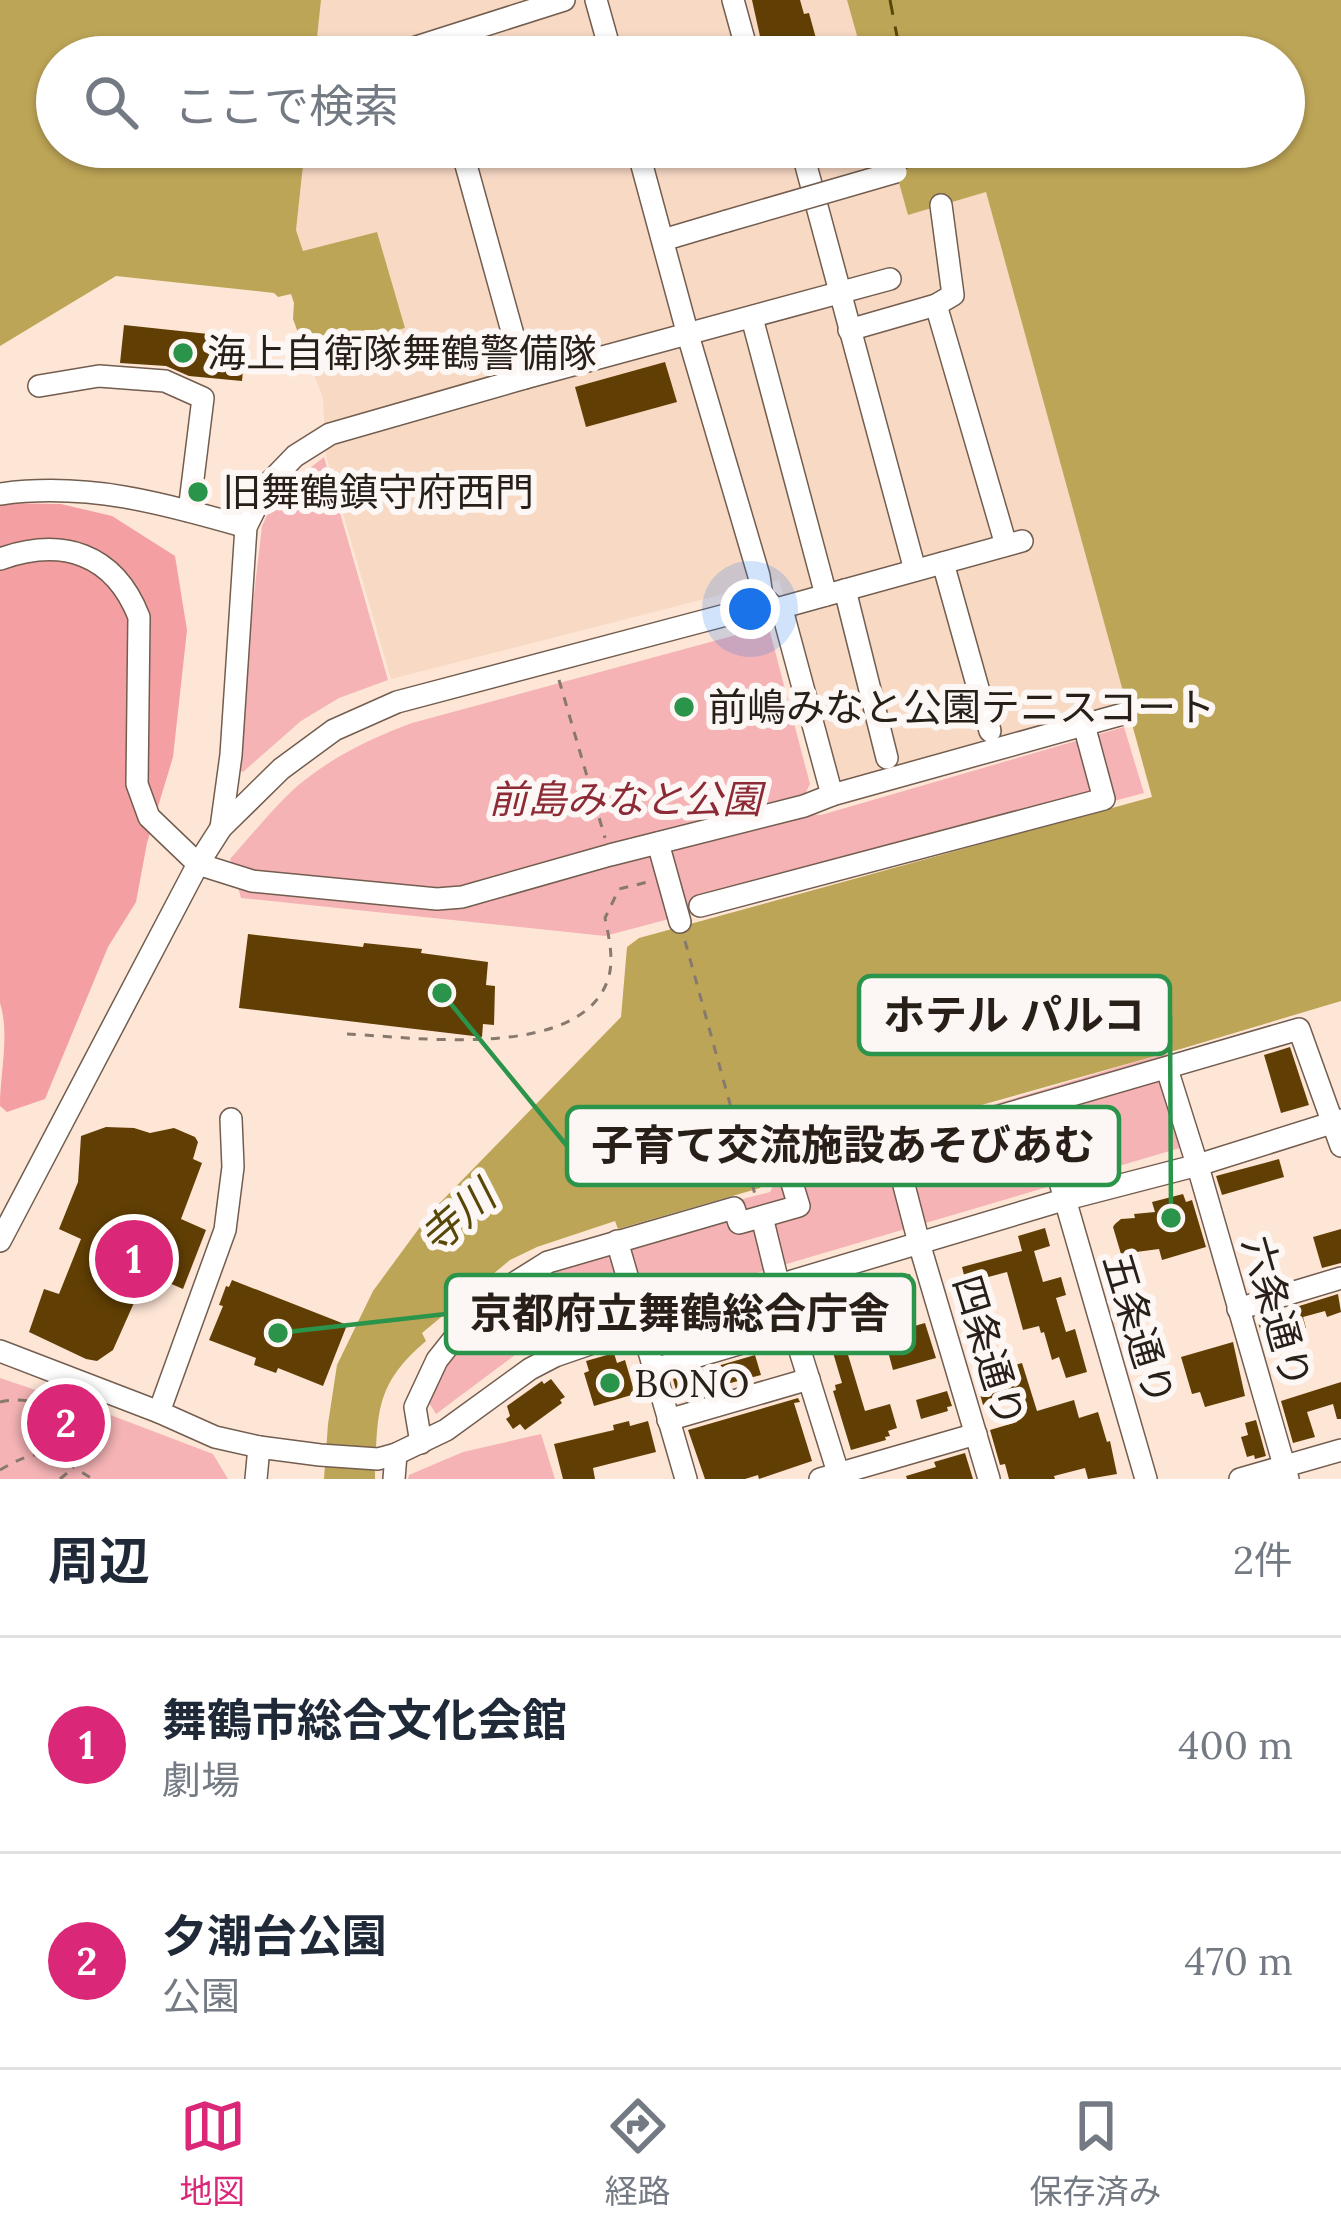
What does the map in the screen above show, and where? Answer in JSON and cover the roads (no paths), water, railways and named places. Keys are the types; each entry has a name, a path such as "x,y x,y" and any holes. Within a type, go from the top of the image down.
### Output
{"street":[{"path":"470,36 564,0"},
{"path":"596,0 606,36"},
{"path":"733,0 743,36"},
{"path":"467,168 525,377"},
{"path":"643,168 759,576 769,603 784,617 832,795"},
{"path":"806,168 915,571"},
{"path":"663,240 896,172"},
{"path":"849,330 936,305 953,295 941,205"},
{"path":"221,828 231,755 246,526 267,485 295,456 330,434 890,279"},
{"path":"0,1241 221,828 281,770 334,730 397,702 769,603 835,593 1014,543 936,305"},
{"path":"752,318 887,758"},
{"path":"39,386 99,376 165,381 203,398 189,511"},
{"path":"0,494 40,489 100,492 246,526"},
{"path":"0,559 41,549 76,551 102,565 130,592 139,616 137,784 149,817 199,864 252,881 437,899 462,897 804,806 1123,713"},
{"path":"943,563 990,730"},
{"path":"700,906 1104,799 1084,725"},
{"path":"658,843 680,922"},
{"path":"758,1203 799,1206 790,1177 1300,1029 1337,1121 1341,1146"},
{"name":"六条通り","path":"1167,1069 1286,1473"},
{"name":"五条通り","path":"1037,1106 1146,1479"},
{"path":"159,1412 225,1230 233,1167 231,1119"},
{"path":"0,1351 215,1437 320,1456 387,1456 446,1430 530,1369 642,1326 1337,1121"},
{"name":"四条通り","path":"894,1147 989,1479"},
{"path":"421,1443 415,1407 437,1360 464,1326 516,1282 548,1262 734,1208 739,1223 758,1203"},
{"path":"758,1203 833,1477 976,1434"},
{"path":"617,1241 686,1479"},
{"path":"1238,1309 1341,1278"},
{"path":"654,1369 793,1328"},
{"path":"668,1420 809,1379"},
{"path":"256,1479 259,1448"},
{"path":"1240,1479 1286,1473 1341,1450"},
{"path":"387,1456 394,1479"}],"water":[{"path":"0,0 321,0 317,36 36,36 36,168 303,168 296,230 303,251 377,232 405,328 306,354 293,319 291,294 278,297 116,276 0,346"},
{"name":"寺川","path":"847,0 1341,0 1341,1001 775,1163 760,1188 618,1229 615,1221 537,1247 510,1260 422,1333 426,1341 396,1373 382,1403 375,1479 324,1479 337,1365 373,1291 431,1212 621,1017 627,947 639,938 1152,797 986,192 908,215 895,168 1305,168 1305,36 857,36"}],"place":[{"name":"海上自衛隊舞鶴警備隊","path":"183,353"},
{"name":"旧舞鶴鎮守府西門","path":"198,492"},
{"name":"前嶋みなと公園テニスコート","path":"684,707"},
{"name":"子育て交流施設あそびあむ","path":"442,993"},
{"name":"ホテル パルコ","path":"1171,1218"},
{"name":"舞鶴市総合文化会館","path":"134,1259"},
{"name":"京都府立舞鶴総合庁舎","path":"278,1333"},
{"name":"BONO","path":"610,1383"},
{"name":"夕潮台公園","path":"66,1423"}],"park label":[{"name":"前島みなと公園","path":"625,799"}]}
